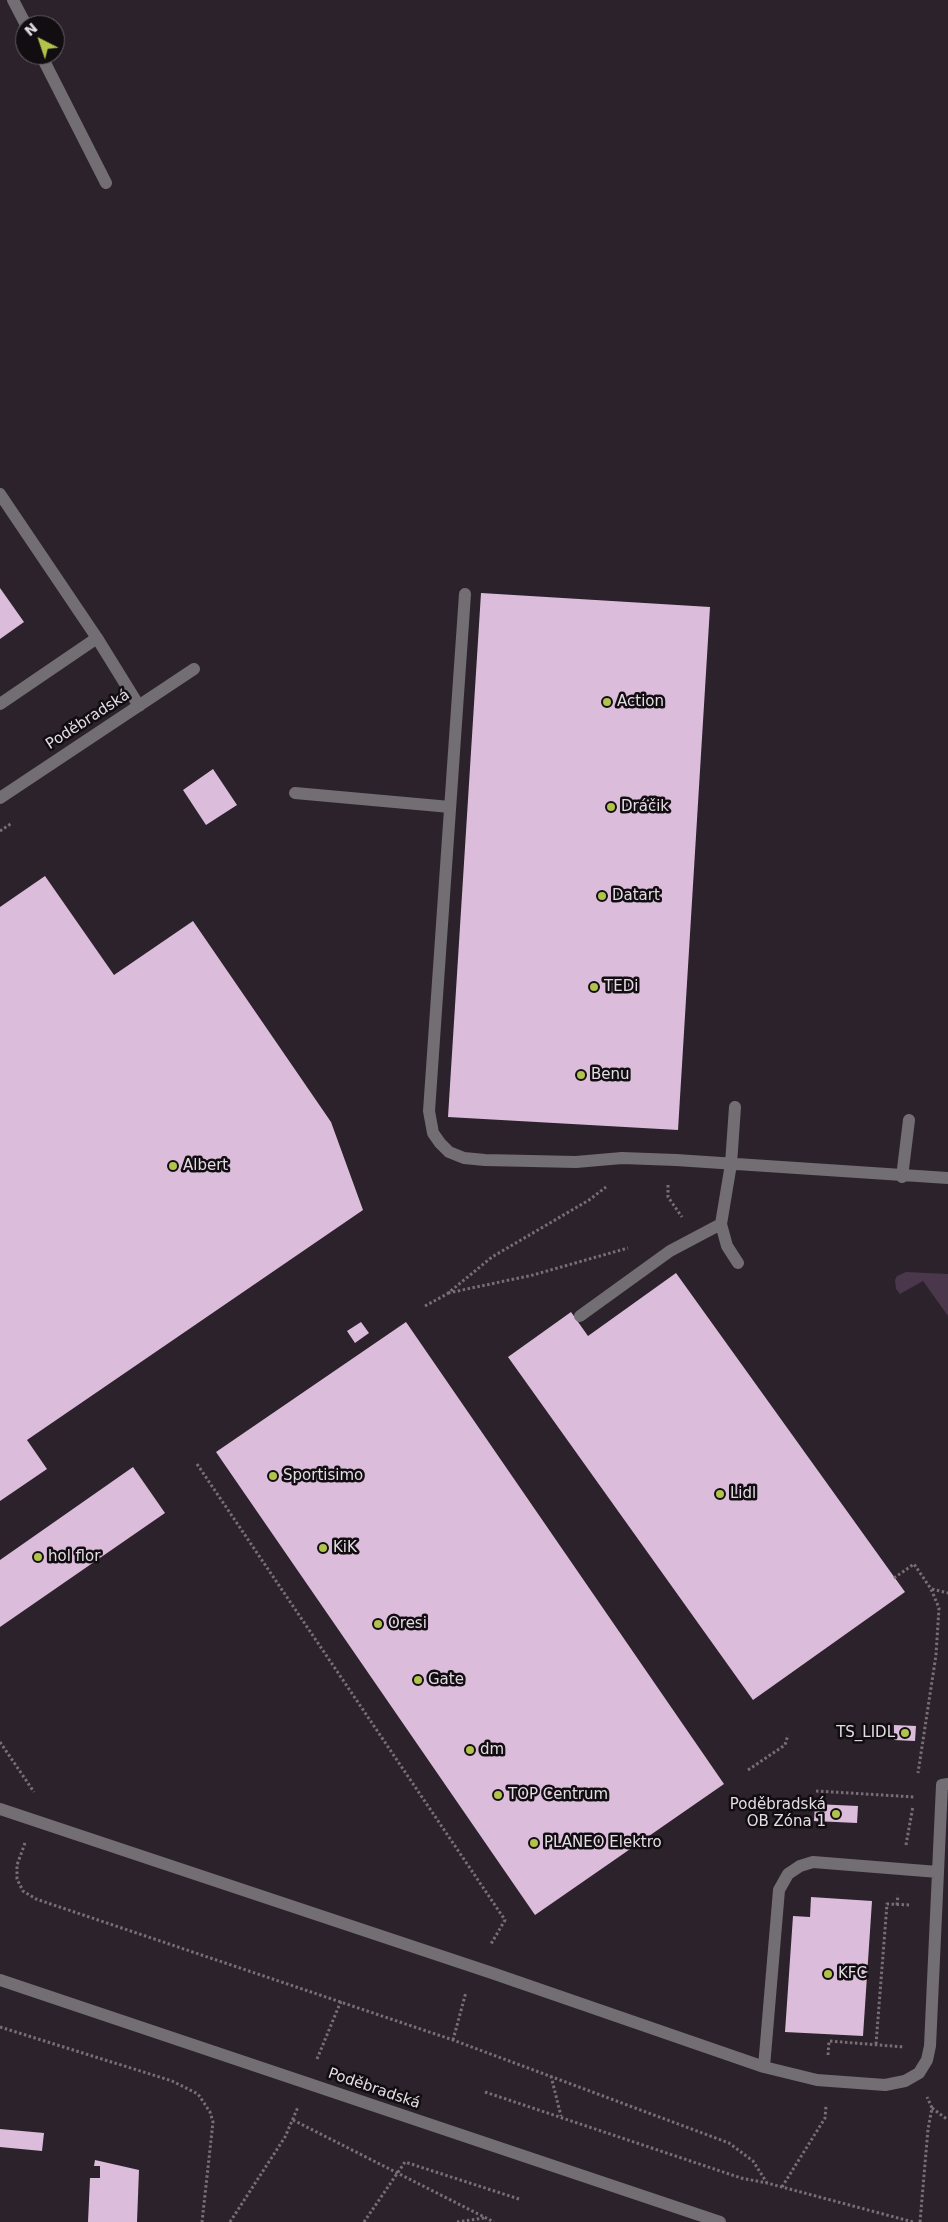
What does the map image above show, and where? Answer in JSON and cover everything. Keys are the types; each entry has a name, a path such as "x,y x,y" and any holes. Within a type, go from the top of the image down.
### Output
{"street":[{"path":"13,0 21,15"},
{"path":"46,65 106,183"},
{"path":"0,494 97,638 139,706"},
{"path":"465,594 429,1111 433,1133 449,1152 464,1158 485,1160 576,1162 631,1159 948,1178"},
{"path":"0,704 97,638"},
{"name":"Poděbradská","path":"0,798 194,669"},
{"path":"295,793 450,807"},
{"path":"735,1106 731,1164 721,1224 727,1246 738,1263"},
{"path":"902,1176 909,1120"},
{"path":"580,1316 670,1251 721,1224"},
{"path":"0,1809 492,1973 764,2067 817,2080 875,2085 894,2084 919,2072 927,2060 930,2046 942,1785 948,1784"},
{"path":"764,2067 779,1890 783,1881 793,1869 813,1862 902,1867 938,1872"},
{"name":"Poděbradská","path":"0,1978 308,2084 720,2222"}],"path":[{"path":"425,1306 447,1294 492,1257 589,1200 608,1185 631,1159"},
{"path":"668,1185 668,1197 684,1219"},
{"path":"447,1294 533,1274 646,1242 670,1251"},
{"path":"197,1464 505,1920 486,1952"},
{"path":"894,1578 914,1564 931,1589 939,1608 939,1628 917,1778"},
{"path":"931,1589 948,1593"},
{"path":"748,1770 785,1745 788,1735"},
{"path":"0,1742 36,1794 32,1820 17,1865 17,1878 23,1890 36,1900 340,2001 551,2075 729,2143 753,2161 767,2183"},
{"path":"897,1905 916,1788"},
{"path":"816,1791 942,1799"},
{"path":"876,2044 887,1904 936,1906"},
{"path":"230,2222 285,2137 340,2001"},
{"path":"0,2027 172,2081 198,2094 210,2112 213,2122 202,2222"},
{"path":"551,2075 561,2116"},
{"path":"485,2092 741,2178 767,2183 913,2222"},
{"path":"932,2108 948,2120"},
{"path":"293,2120 494,2222"},
{"path":"364,2222 406,2162 519,2199"},
{"path":"457,2222 485,2218"}],"shaded area":[{"path":"906,1272 948,1274 948,1316 923,1281 900,1294 896,1289 895,1280 897,1276"}],"building":[{"path":"0,588 24,622 0,639"},
{"path":"481,593 710,607 678,1130 448,1117"},
{"path":"213,769 237,805 206,825 183,790"},
{"name":"Albert","path":"45,876 114,975 193,921 331,1122 363,1210 27,1440 47,1469 0,1501 0,907"},
{"name":"Lidl","path":"676,1273 905,1592 753,1700 508,1357 571,1312 588,1336"},
{"path":"361,1322 369,1333 355,1343 347,1331"},
{"path":"406,1322 724,1784 535,1915 216,1452"},
{"path":"133,1467 165,1513 0,1627 0,1560"},
{"name":"TS_LIDL","path":"894,1725 916,1726 915,1741 894,1740"},
{"name":"Poděbradská OB Zóna 1","path":"815,1804 858,1806 857,1823 814,1821"},
{"name":"KFC","path":"811,1897 872,1901 863,2036 785,2032 793,1916 810,1917"},
{"path":"0,2129 44,2133 42,2151 0,2147"},
{"path":"95,2160 139,2170 137,2222 88,2222 90,2178 100,2178 100,2166 94,2166"}],"place":[{"name":"Action","path":"607,702"},
{"name":"Dráčik","path":"611,807"},
{"name":"Datart","path":"602,896"},
{"name":"TEDi","path":"594,987"},
{"name":"Benu","path":"581,1075"},
{"name":"Albert","path":"173,1166"},
{"name":"Sportisimo","path":"273,1476"},
{"name":"Lidl","path":"720,1494"},
{"name":"KiK","path":"323,1548"},
{"name":"hol flor","path":"38,1557"},
{"name":"Oresi","path":"378,1624"},
{"name":"Gate","path":"418,1680"},
{"name":"TS_LIDL","path":"905,1733"},
{"name":"dm","path":"470,1750"},
{"name":"TOP Centrum","path":"498,1795"},
{"name":"Poděbradská OB Zóna 1","path":"836,1814"},
{"name":"PLANEO Elektro","path":"534,1843"},
{"name":"KFC","path":"828,1974"}]}
